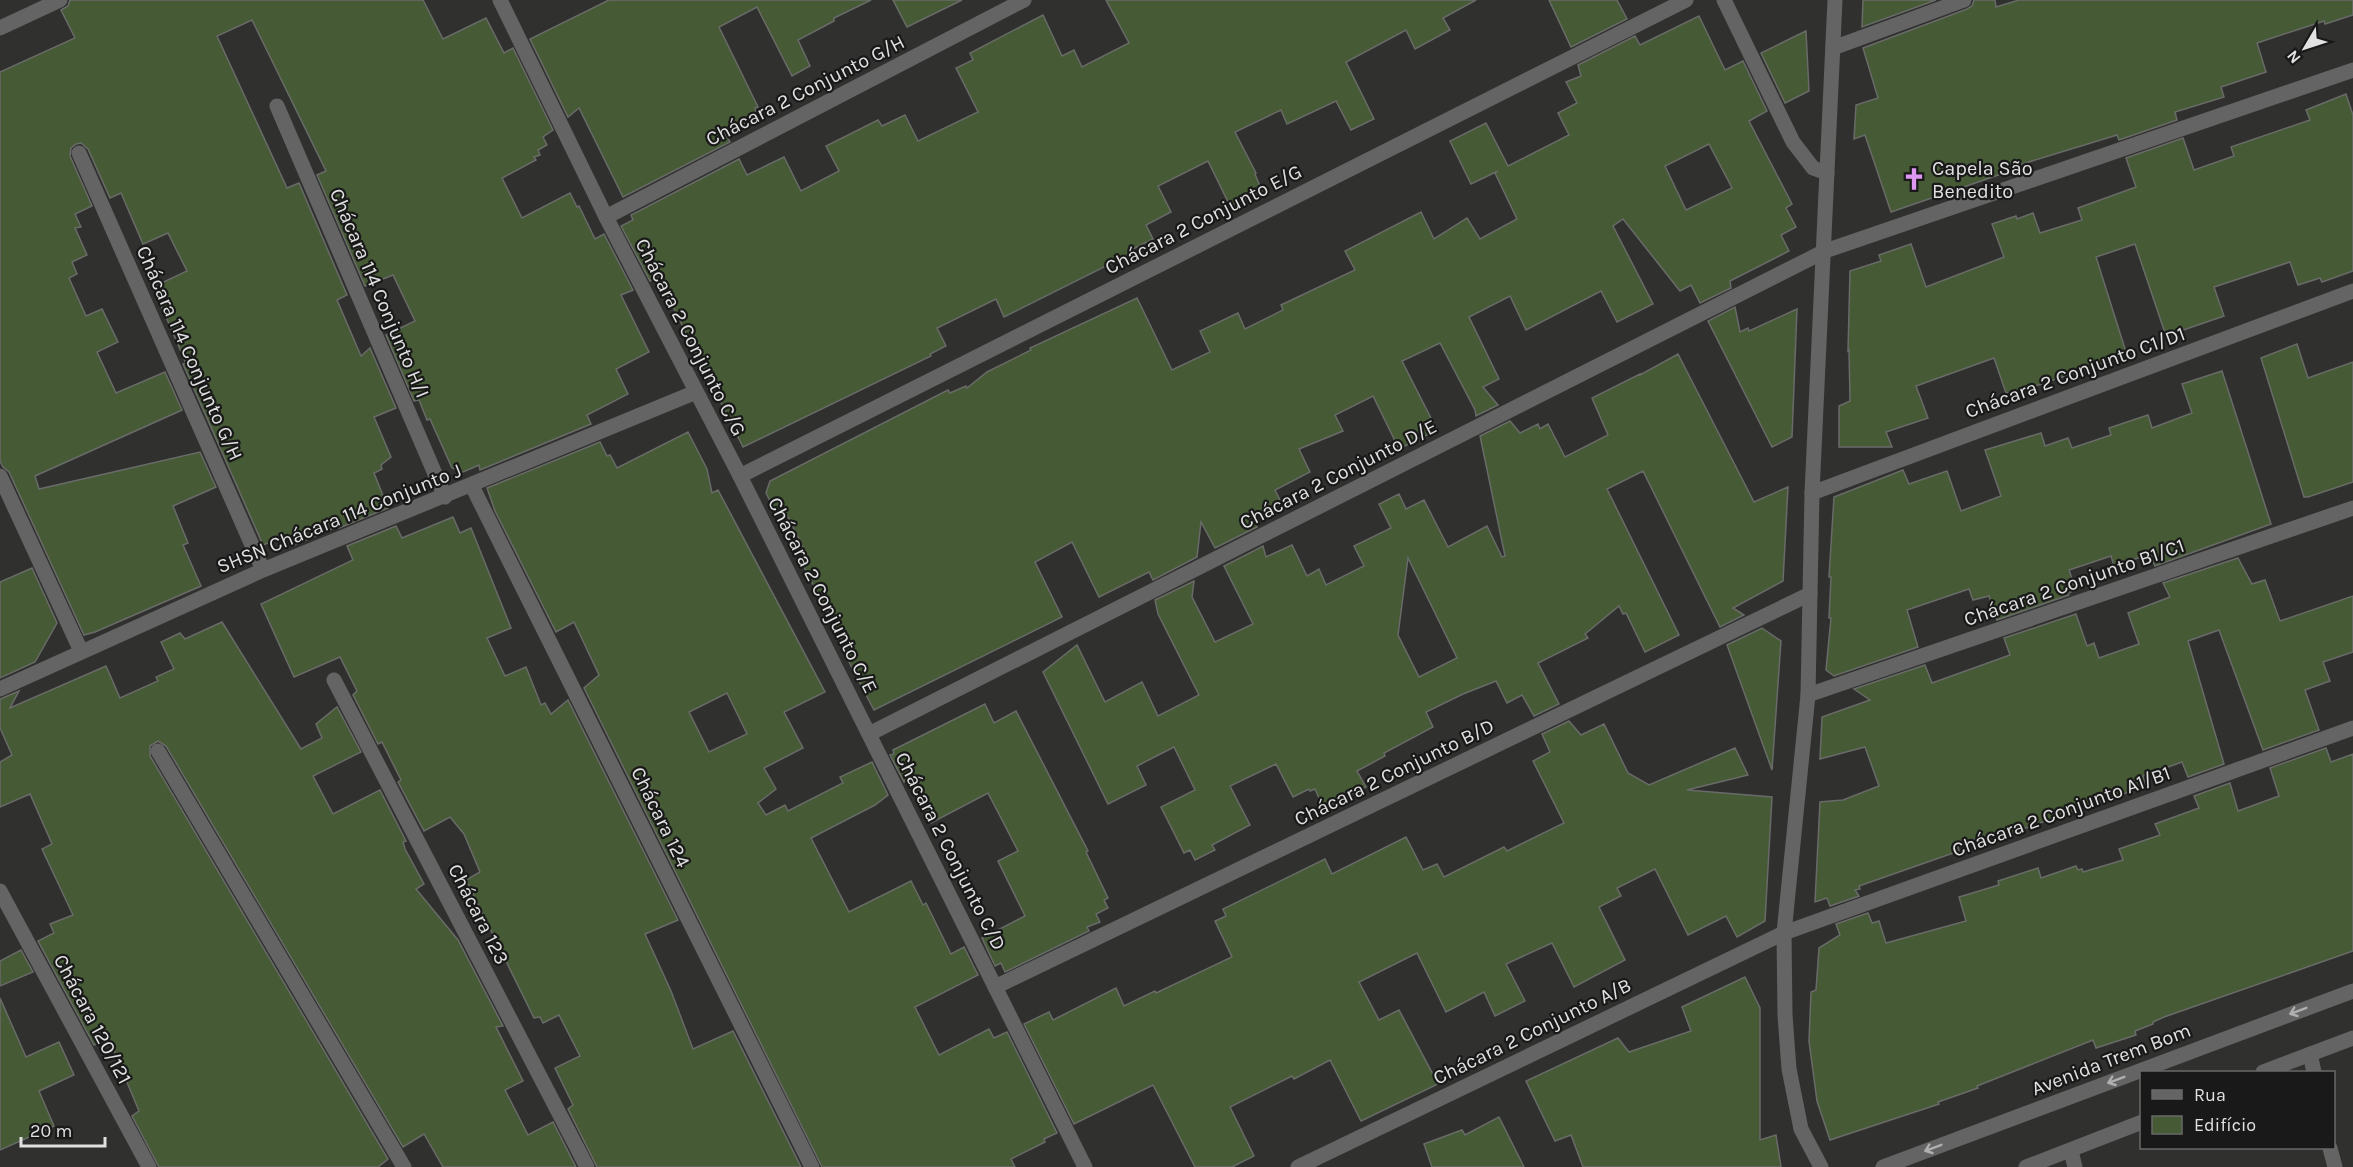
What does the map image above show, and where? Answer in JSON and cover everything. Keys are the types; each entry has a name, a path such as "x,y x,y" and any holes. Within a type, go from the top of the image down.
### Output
{"street":[{"path":"0,28 60,0"},
{"name":"Chácara 2 Conjunto C/G","path":"500,0 606,217 740,476"},
{"name":"Chácara 2 Conjunto G/H","path":"606,217 1024,0"},
{"name":"Chácara 2 Conjunto E/G","path":"740,476 1686,0"},
{"path":"1724,0 1793,142 1813,168 1827,173"},
{"path":"1821,1167 1801,1129 1789,1069 1785,1015 1784,933 1808,695 1812,493 1835,0"},
{"path":"1833,48 1964,0"},
{"name":"Chácara 2 Conjunto D/E","path":"869,734 1825,251 2353,70"},
{"name":"Chácara 114 Conjunto H/I","path":"277,106 445,497"},
{"name":"Chácara 114 Conjunto G/H","path":"79,153 263,570"},
{"name":"Chácara 2 Conjunto C1/D1","path":"1812,493 2353,291"},
{"name":"SHSN Chácara 114 Conjunto J","path":"0,689 263,570 696,392"},
{"path":"0,476 81,651"},
{"name":"Chácara 2 Conjunto C/E","path":"740,476 869,734"},
{"name":"Chácara 124","path":"472,486 812,1167"},
{"name":"Chácara 2 Conjunto B1/C1","path":"1808,695 2353,508"},
{"name":"Chácara 2 Conjunto B/D","path":"995,987 1810,594"},
{"name":"Chácara 123","path":"333,680 587,1167"},
{"name":"Chácara 2 Conjunto A1/B1","path":"1784,933 2353,728"},
{"name":"Chácara 2 Conjunto C/D","path":"869,734 1085,1167"},
{"path":"158,751 404,1167"},
{"name":"Chácara 120/121","path":"0,891 149,1167"},
{"name":"Chácara 2 Conjunto A/B","path":"1298,1167 1784,933"},
{"name":"Avenida Trem Bom","path":"1883,1167 2353,991"},
{"path":"2266,1071 2353,1038"},
{"path":"2310,1053 2314,1071"},
{"path":"2026,1167 2140,1123"},
{"path":"2330,1149 2335,1167"},
{"path":"2071,1151 2075,1167"}],"building":[{"path":"70,0 423,0 443,39 486,18 504,53 513,48 553,130 543,137 547,145 538,150 540,155 534,157 536,160 502,178 522,218 570,193 595,239 604,234 633,290 621,295 649,352 616,369 628,394 587,415 591,424 480,470 479,465 463,472 452,468 430,419 427,420 419,400 414,401 386,335 415,321 393,275 365,286 317,175 326,171 252,20 217,36 287,188 299,183 347,295 337,300 361,356 370,348 396,408 374,417 391,457 381,465 382,469 374,473 388,508 292,546 287,535 263,545 183,364 186,363 153,287 187,271 168,233 143,244 121,193 110,198 88,149 81,143 76,144 71,148 70,156 92,206 75,214 81,227 75,228 87,255 72,262 77,274 69,278 86,316 102,309 118,342 97,352 116,393 165,372 182,410 35,476 39,489 200,452 216,487 173,506 188,543 183,545 201,586 84,635 9,472 0,461 0,72 75,38 61,10 68,6"},
{"path":"609,0 871,0 834,18 834,21 798,40 810,66 792,76 757,7 719,27 758,107 755,108 758,117 725,133 730,142 623,197 579,108 568,117 530,39"},
{"path":"893,0 962,0 907,27"},
{"path":"1106,0 1476,0 1443,18 1450,30 1415,49 1406,30 1346,62 1374,119 1351,130 1336,101 1287,124 1281,110 1235,132 1256,173 1262,191 1230,206 1208,161 1158,186 1171,212 1146,225 1153,239 1131,250 1132,253 1004,317 996,299 937,328 946,346 930,354 931,356 743,447 658,277 650,281 621,226 633,220 631,215 739,159 747,175 784,157 801,191 839,171 826,146 878,120 882,126 905,115 918,141 978,112 956,68 973,60 970,53 1043,15 1062,56 1074,50 1082,67 1129,43"},
{"path":"1549,0 1617,0 1627,19 1571,47"},
{"path":"1863,0 1936,0 1862,27"},
{"path":"1974,0 1995,0 1996,7 2019,0 2353,0 2353,15 2325,24 2324,21 2257,43 2266,72 2221,87 2224,97 2175,112 2177,120 2119,140 2117,135 2009,168 2010,171 1891,212 1865,135 1854,139 1856,105 1878,98 1863,48 1967,9 1972,6"},
{"path":"1699,16 1725,70 1743,61 1767,111 1749,121 1792,204 1786,208 1796,227 1781,235 1789,251 1730,281 1731,288 1700,303 1691,285 1680,291 1623,219 1613,226 1653,304 1617,322 1601,291 1526,330 1510,296 1469,317 1499,379 1483,387 1498,405 1476,416 1440,343 1402,361 1437,430 1399,449 1373,396 1335,415 1343,431 1299,449 1310,472 1275,490 1281,502 1254,515 1257,527 1215,548 1201,522 1197,557 1153,580 1149,572 1099,597 1072,542 1035,562 1062,617 874,710 847,658 850,656 800,559 807,555 784,509 776,513 766,493 770,481 948,390 950,393 966,386 967,388 987,372 1031,350 1030,348 1137,298 1172,370 1210,352 1200,331 1238,313 1245,329 1283,310 1281,305 1355,270 1345,251 1421,212 1434,239 1467,218 1480,239 1517,219 1495,173 1498,171 1471,184 1450,141 1486,123 1508,166 1569,135 1558,113 1577,103 1566,82 1581,76 1578,65 1635,36 1640,45","holes":["1709,144 1732,188 1686,210 1665,166"]},
{"path":"1806,31 1809,91 1785,103 1761,53"},
{"path":"2346,94 2353,115 2353,271 2322,282 2320,278 2298,285 2290,262 2214,287 2224,316 2166,336 2135,244 2096,257 2126,352 2106,359 2106,362 2012,394 2011,392 2006,393 1994,358 1916,386 1928,418 1886,432 1892,447 1839,447 1839,406 1850,401 1848,351 1850,271 1881,261 1879,255 1911,244 1926,287 2004,257 1992,224 2033,213 2040,233 2082,220 2078,208 2136,187 2126,158 2183,138 2194,170 2234,156 2231,147 2310,120 2306,110"},
{"path":"1735,307 1740,332 1748,328 1749,331 1797,309 1792,437 1772,447 1708,321"},
{"path":"2297,344 2308,378 2353,362 2353,482 2308,497 2304,497 2261,358"},
{"path":"1678,354 1754,502 1788,487 1783,581 1733,608 1744,615 1720,627 1643,471 1607,489 1679,635 1645,652 1626,613 1623,614 1619,606 1585,634 1588,638 1538,663 1559,704 1534,716 1522,695 1507,703 1496,681 1463,694 1426,712 1433,727 1384,753 1385,756 1357,771 1366,787 1324,809 1315,789 1310,791 1309,789 1293,797 1276,764 1230,786 1250,825 1212,845 1215,850 1195,860 1190,850 1184,853 1161,807 1195,790 1174,747 1137,766 1146,785 1108,804 1043,672 1077,645 1105,702 1142,682 1158,716 1199,695 1158,614 1155,600 1194,581 1192,597 1215,642 1253,624 1224,566 1263,546 1266,557 1292,545 1307,576 1319,569 1326,585 1364,566 1354,546 1391,528 1379,504 1399,494 1406,509 1424,500 1448,547 1487,526 1502,557 1505,556 1480,436 1510,421 1520,433 1538,424 1540,429 1548,424 1565,457 1608,435 1592,398","holes":["1408,558 1457,658 1419,677 1398,635"]},
{"path":"2222,371 2271,524 2155,566 2150,554 2114,566 2111,556 2069,570 2076,590 2068,593 2069,595 1997,620 1989,596 1973,600 1969,589 1907,610 1918,647 1834,676 1826,670 1831,618 1829,618 1831,577 1829,577 1834,497 1903,470 1909,484 1947,471 1961,511 2001,496 1985,450 2041,433 2045,446 2068,438 2072,448 2111,435 2109,428 2148,415 2152,428 2192,413 2182,384"},
{"path":"688,432 707,469 712,493 718,490 825,692 784,712 803,748 764,768 776,789 758,803 766,815 785,805 788,811 843,783 840,777 872,762 888,795 875,805 811,838 849,912 911,881 923,905 926,903 951,954 964,947 978,975 915,1007 939,1055 989,1029 994,1038 1007,1032 1057,1133 1044,1139 1045,1142 1011,1159 1015,1167 822,1167 584,688 599,675 574,622 556,632 495,511 487,488 600,442 607,456 610,455 617,468","holes":["727,693 747,734 709,752 689,712"]},
{"path":"453,517 460,533 471,528 511,628 487,638 505,676 526,667 541,705 545,703 551,714 568,700 678,920 645,934 671,991 693,1049 733,1031 801,1167 597,1167 568,1109 573,1105 555,1068 580,1056 559,1015 543,1023 540,1017 534,1018 466,880 480,872 464,834 450,817 424,831 398,782 401,780 382,742 378,744 353,695 357,691 340,657 294,677 261,604 353,560 347,546 396,526 402,538"},
{"path":"2238,558 2252,584 2265,580 2280,621 2353,596 2353,652 2323,662 2330,681 2305,690 2319,730 2263,750 2219,630 2188,641 2224,764 2188,777 2182,762 2143,776 2146,786 2000,837 1998,834 1957,843 1959,851 1859,886 1860,889 1855,890 1859,896 1830,906 1827,898 1815,902 1820,802 1843,800 1879,786 1865,747 1820,759 1822,717 1870,700 1854,689 1925,665 1932,683 2010,655 2004,638 2076,614 2087,646 2094,643 2099,658 2139,644 2128,613 2170,597 2163,583"},
{"path":"32,568 57,623 35,662 0,678 0,582"},
{"path":"222,622 301,749 322,738 316,724 337,707 361,752 313,776 333,814 380,790 406,841 403,842 405,849 424,884 416,889 458,940 503,1026 496,1027 523,1081 505,1090 528,1135 553,1122 576,1167 443,1167 424,1134 403,1147 166,746 158,741 150,746 150,756 388,1159 378,1167 159,1167 132,1116 139,1111 109,1039 94,1045 38,941 54,933 50,924 73,915 42,849 52,844 30,794 0,807 0,762 12,755 0,728 0,699 19,691 10,708 106,666 120,698 158,681 156,677 174,669 161,642 180,633 185,639"},
{"path":"1762,628 1781,641 1772,770 1727,645"},
{"path":"985,704 994,723 1016,711 1088,851 1086,852 1108,898 1104,900 1108,908 1096,914 1100,922 1087,927 1089,931 1005,972 1001,963 995,966 982,938 1025,916 998,861 1018,851 988,793 931,823 909,778 904,782 890,755 894,754 893,750"},
{"path":"1569,721 1581,735 1604,724 1628,773 1649,785 1735,748 1748,775 1687,790 1772,797 1765,921 1737,937 1726,916 1688,935 1655,869 1617,888 1621,896 1599,907 1625,960 1574,987 1552,943 1506,964 1525,1001 1495,1016 1484,992 1446,1012 1417,953 1359,982 1379,1020 1399,1010 1438,1084 1361,1121 1330,1060 1294,1079 1292,1076 1230,1107 1254,1156 1232,1167 1195,1167 1153,1085 1074,1124 1024,1024 1049,1012 1053,1020 1116,988 1124,1006 1232,957 1215,921 1226,916 1223,909 1325,859 1332,874 1406,837 1423,870 1437,864 1444,877 1504,847 1507,851 1564,823 1533,761 1550,752 1542,734"},
{"path":"2326,748 2331,762 2353,754 2353,951 2164,1017 2135,1031 2136,1035 2096,1048 2093,1040 1977,1086 1978,1088 1938,1102 1939,1104 1830,1140 1817,1101 1809,1041 1811,992 1816,990 1819,948 1840,935 1836,924 1868,913 1872,923 1879,921 1886,943 1966,921 1959,897 1999,885 1998,881 2038,868 2041,878 2076,866 2083,872 2123,860 2119,849 2160,835 2155,824 2199,808 2194,796 2230,783 2238,811 2279,796 2270,768"},
{"path":"21,950 33,972 0,986 0,961"},
{"path":"1745,977 1760,1008 1760,1140 1776,1135 1781,1167 1583,1167 1571,1135 1555,1141 1526,1081 1618,1038 1629,1052 1691,1031 1682,1007"},
{"path":"0,998 26,1057 59,1042 74,1075 39,1091 54,1126 0,1150"},
{"path":"1499,1117 1524,1167 1432,1167 1424,1144 1462,1130 1465,1135"}],"place":[{"name":"Capela São Benedito","path":"1914,179"}]}
